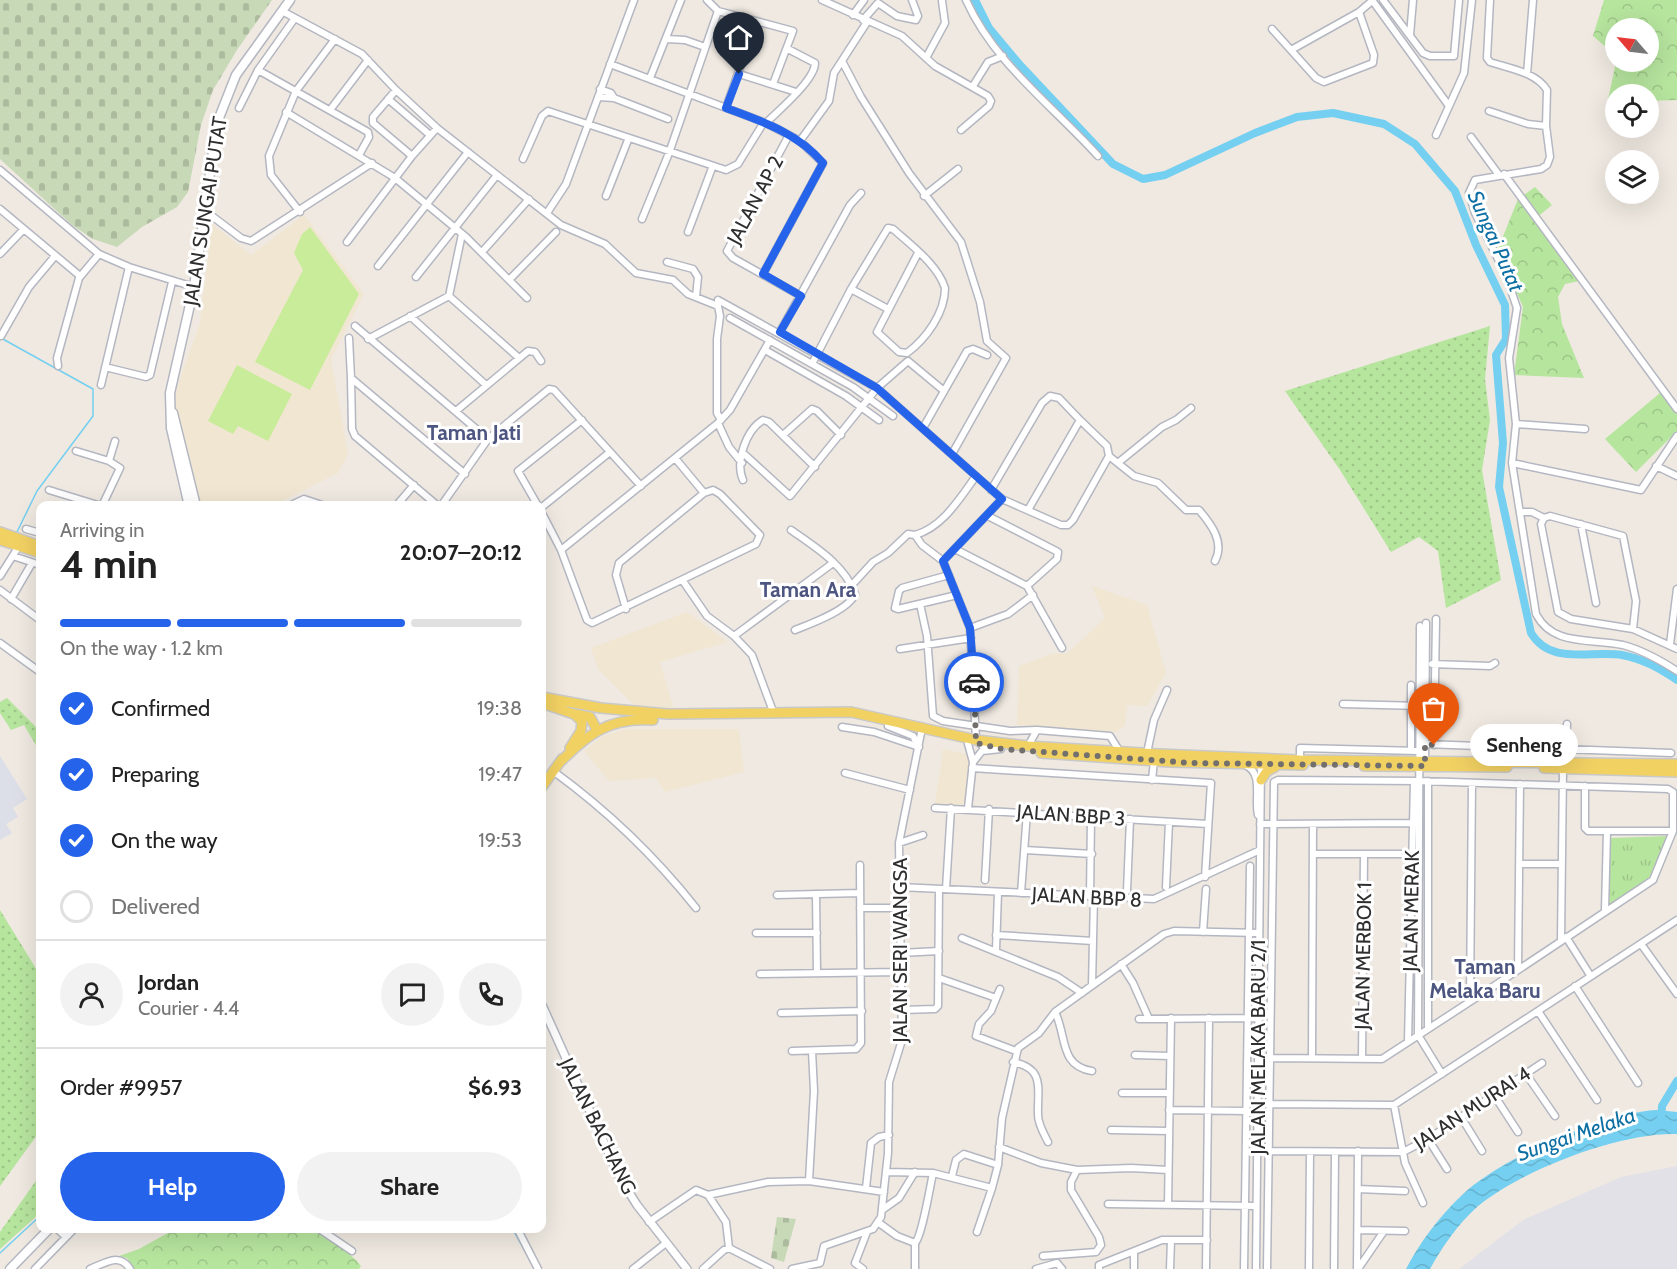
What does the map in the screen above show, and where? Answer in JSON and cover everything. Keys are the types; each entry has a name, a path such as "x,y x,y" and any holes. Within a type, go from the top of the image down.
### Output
{"main road":[{"name":"JALAN SUNGAI PUTAT","path":"188,501 171,428 171,383 194,287 217,123 227,92 247,58 290,0"},
{"name":"JALAN SUNGAI PUTAT","path":"170,404 196,501"},
{"path":"0,532 36,545"},
{"path":"0,540 36,552"},
{"path":"546,698 635,713 850,712 1002,749 1154,761 1245,765 1300,759 1419,765"},
{"path":"546,704 590,717 597,730"},
{"path":"546,782 583,727 582,721 574,714"},
{"path":"556,767 597,730 627,720 836,716 922,731"},
{"path":"976,744 1147,753 1280,765 1677,764"},
{"path":"1261,780 1271,768 1280,765"},
{"path":"1564,765 1677,772"},
{"path":"10,1269 45,1233"}],"street":[{"path":"547,213 563,191 634,0"},
{"path":"650,78 681,0"},
{"path":"707,0 718,11 793,31 788,49 772,84"},
{"path":"822,0 902,36 926,58 984,93 991,101 984,112 961,130"},
{"path":"853,15 864,0"},
{"path":"800,141 830,101 834,73 878,3 897,16 916,20 918,16 912,0"},
{"path":"966,0 981,29 1003,56 1098,156"},
{"path":"1383,0 1426,55 1454,56 1460,0"},
{"path":"1402,42 1410,36 1413,0"},
{"path":"1436,135 1464,73 1472,0"},
{"path":"1490,0 1487,58 1490,62 1527,74 1539,81 1547,90 1546,126 1550,157 1547,165 1541,169 1475,180 1469,193 1475,213 1506,275 1517,308 1509,358 1516,424 1512,463 1534,604 1546,629 1560,637 1633,648 1677,671"},
{"path":"1527,74 1533,0"},
{"path":"926,58 945,23 942,1"},
{"path":"1291,50 1359,12 1372,1 1449,106"},
{"path":"282,11 356,49 437,128 566,227 605,244 636,273 673,280 696,297 720,309 717,413 729,447 742,463"},
{"path":"642,219 669,153 718,11"},
{"path":"1272,28 1320,81 1370,66 1373,63 1374,55 1359,12"},
{"path":"239,108 258,70 295,18"},
{"path":"726,108 756,21"},
{"path":"300,212 269,169 269,156 296,91 335,39"},
{"path":"667,39 686,40 705,47"},
{"path":"523,159 542,116 548,111 712,168 726,170 735,167 765,123 796,92 816,65 809,58 788,49"},
{"path":"972,86 988,62 1003,56"},
{"path":"330,110 368,60"},
{"path":"842,61 861,97 924,196 961,242 980,302 987,341 1006,361 952,454"},
{"path":"610,64 765,123 800,141 823,163 763,274"},
{"path":"258,70 368,132"},
{"path":"739,74 796,92"},
{"path":"600,89 610,93 614,98 668,119"},
{"path":"396,90 373,117 374,123 412,156"},
{"path":"598,97 608,100 614,98"},
{"path":"388,99 430,135"},
{"path":"1490,111 1528,124 1546,126"},
{"path":"286,112 395,178 455,227 527,298"},
{"path":"359,155 374,123"},
{"path":"347,242 412,156 437,128"},
{"name":"JALAN AP 2","path":"789,135 728,248 730,257 801,296"},
{"path":"1471,137 1677,409"},
{"path":"606,196 628,140"},
{"path":"378,266 468,152"},
{"path":"204,210 248,241 300,212 372,164"},
{"path":"688,232 712,168"},
{"path":"924,196 958,169"},
{"path":"0,170 99,254 172,282 194,287"},
{"path":"416,277 497,175"},
{"path":"780,332 850,205 861,193"},
{"path":"482,252 530,199"},
{"path":"0,209 80,276"},
{"path":"812,364 851,290 887,229 893,229 918,253 940,276 945,294 933,324 921,342 907,353 899,352 877,332 918,253"},
{"path":"0,254 23,230"},
{"path":"509,280 556,232"},
{"path":"449,296 462,234"},
{"path":"58,366 57,358 80,276 99,254"},
{"path":"1,336 29,287 55,256"},
{"path":"667,262 693,269 698,277 696,297"},
{"path":"101,385 129,267"},
{"path":"105,367 146,377 150,375 172,282"},
{"path":"851,290 888,309"},
{"path":"369,339 449,296"},
{"path":"449,296 519,358"},
{"path":"718,300 780,332 877,388 923,428 991,490 1002,499 1058,524 1068,525 1109,456 1107,446 1059,398 1050,396 991,490"},
{"path":"410,316 486,385"},
{"path":"730,318 869,398 893,416"},
{"path":"355,326 488,439"},
{"path":"349,338 352,429 355,436 434,501"},
{"path":"561,550 720,422 730,410 770,340"},
{"path":"765,350 862,406 879,420"},
{"path":"923,428 968,350 987,355"},
{"path":"456,411 519,358 531,351 541,362"},
{"path":"743,453 790,496 877,388 908,361 944,391"},
{"path":"351,378 465,474"},
{"path":"444,501 488,439 546,390 554,390 641,486"},
{"path":"1119,462 1162,427 1176,420 1191,408"},
{"path":"783,435 812,409 818,411 841,435"},
{"path":"537,501 518,471 582,420"},
{"path":"742,480 743,453 751,432 763,420 769,422 815,467"},
{"path":"1028,510 1080,420"},
{"path":"1516,424 1586,429"},
{"path":"1512,463 1637,491 1643,489 1677,436"},
{"path":"109,461 115,441"},
{"path":"76,451 119,466 121,471 105,501"},
{"path":"546,501 610,452"},
{"path":"1109,456 1134,476 1158,483 1186,510 1201,512 1216,533 1218,554 1215,561"},
{"path":"675,458 704,493"},
{"path":"1656,466 1677,476"},
{"path":"851,586 873,562 888,553 904,536 926,532 947,514 976,476"},
{"path":"400,501 414,485"},
{"path":"49,490 85,501"},
{"path":"546,521 561,550 586,620 593,623 626,609 756,544 760,539 758,533 720,494 713,490 704,493 619,562 616,575 626,609"},
{"path":"943,561 1002,499"},
{"path":"1521,512 1532,512 1544,518"},
{"path":"988,516 1058,552 1057,559 1028,586"},
{"path":"1633,629 1636,601 1626,541 1619,533 1550,516 1544,518 1541,524 1555,604 1564,617 1633,629 1677,649"},
{"path":"1581,524 1596,603"},
{"path":"26,529 36,532"},
{"path":"791,530 820,550 833,563 855,594 853,600 795,630"},
{"path":"915,535 922,545 943,561 970,628 976,744 968,808"},
{"path":"0,576 19,546"},
{"path":"955,549 1028,586 1062,648"},
{"path":"13,556 36,564"},
{"path":"11,598 32,563"},
{"path":"734,636 833,563"},
{"path":"949,575 902,588 895,606 898,609 957,595"},
{"path":"683,581 707,616 734,636 757,662 774,714"},
{"path":"1670,644 1677,589"},
{"path":"0,590 36,617"},
{"path":"970,628 1008,614 1033,596"},
{"path":"920,604 928,644 933,716 943,721 1010,731 1037,730 1110,736 1120,752"},
{"path":"1434,745 1436,618"},
{"path":"1419,765 1423,625"},
{"path":"900,648 971,638"},
{"path":"0,643 36,669"},
{"path":"1423,664 1490,666 1495,663"},
{"path":"1411,686 1411,706 1419,765 1428,782 1428,1028"},
{"path":"1147,753 1154,720 1167,690"},
{"path":"1343,704 1422,706"},
{"path":"1419,765 1425,744 1422,706"},
{"path":"866,730 868,720"},
{"path":"1567,724 1563,786 1563,938 1590,975"},
{"path":"888,726 913,736 919,747"},
{"path":"842,727 866,730 919,747"},
{"path":"1028,746 1037,730"},
{"name":"JALAN SERI WANGSA","path":"879,1223 887,1172 889,1082 901,1050 899,843 922,731"},
{"path":"1425,744 1671,753"},
{"path":"1300,759 1300,748 1317,747 1419,765"},
{"path":"973,765 982,751 1002,749"},
{"path":"1152,780 1154,761"},
{"path":"1260,824 1261,762"},
{"path":"973,765 1211,783 1205,877"},
{"path":"1245,765 1253,769 1256,776 1260,824"},
{"name":"JALAN MERAK","path":"1418,1035 1419,887 1413,823 1419,765"},
{"name":"JALAN MERAK","path":"1408,1041 1419,765"},
{"name":"JALAN MELAKA BARU 2/1","path":"1268,1269 1273,785 1278,780 1419,765"},
{"path":"556,767 627,831 673,879 696,908"},
{"path":"845,773 910,790"},
{"path":"1269,1058 1382,1059 1653,880 1673,831 1674,795 1668,789 1428,782"},
{"path":"1470,1001 1472,783"},
{"path":"1518,969 1520,784"},
{"path":"1585,786 1585,828 1588,831 1673,831"},
{"name":"JALAN BBP 3","path":"935,808 989,809 1208,824"},
{"path":"901,1010 937,1008 943,889 951,808"},
{"path":"985,880 989,809"},
{"path":"1021,893 1027,812"},
{"path":"1091,817 1092,985"},
{"path":"1127,891 1130,819"},
{"path":"1166,887 1169,822"},
{"path":"1260,824 1413,823"},
{"name":"JALAN MELAKA BARU 2/1","path":"1256,1269 1260,824"},
{"path":"1312,1058 1313,824"},
{"path":"1605,910 1607,831"},
{"path":"899,843 924,835"},
{"path":"1025,850 1092,854"},
{"name":"JALAN BBP 8","path":"899,887 1154,900 1260,850"},
{"path":"1313,854 1416,854"},
{"name":"JALAN MERBOK 1","path":"1362,1058 1364,854"},
{"path":"1519,864 1562,864"},
{"path":"792,1051 851,1050 860,1047 862,1011 860,865"},
{"path":"1244,1269 1250,866"},
{"path":"1419,887 1428,887"},
{"path":"777,895 816,894 860,889"},
{"path":"1203,932 1206,889"},
{"path":"996,950 998,892"},
{"path":"816,894 817,972"},
{"path":"860,909 898,908"},
{"path":"1259,1104 1394,1105 1677,920"},
{"path":"1411,928 1427,929"},
{"path":"756,933 817,933"},
{"path":"977,1232 998,1165 1002,1118 1016,1051 1039,1033 1055,1012 1164,934 1259,933"},
{"path":"996,935 1093,941"},
{"path":"963,938 1058,977 1082,993"},
{"path":"1641,944 1677,994"},
{"path":"900,953 939,951"},
{"path":"1121,964 1133,983 1149,1019"},
{"path":"760,974 900,972"},
{"path":"939,978 996,998"},
{"path":"1575,986 1638,1083"},
{"path":"1000,989 990,1015 979,1024 976,1036 1016,1051"},
{"path":"781,1013 862,1011"},
{"path":"1538,1011 1597,1100"},
{"path":"1055,1012 1071,1062 1078,1069 1092,1071"},
{"name":"JALAN BACHANG","path":"546,1014 620,1178 649,1222 687,1269"},
{"path":"1168,1205 1171,1018"},
{"path":"1206,1269 1209,1018"},
{"path":"1139,1019 1260,1018"},
{"path":"1418,1035 1442,1074"},
{"path":"809,1181 814,1091 812,1051"},
{"path":"1135,1055 1170,1056"},
{"path":"1014,1062 1029,1067 1036,1077 1038,1116 1048,1142"},
{"name":"JALAN MURAI 4","path":"1403,1152 1428,1139 1542,1063"},
{"path":"1526,1074 1556,1116"},
{"path":"1122,1093 1169,1093"},
{"path":"1494,1095 1518,1132"},
{"path":"1394,1105 1403,1152 1423,1203"},
{"path":"1169,1110 1248,1111"},
{"path":"1461,1117 1482,1151"},
{"path":"1111,1130 1169,1131"},
{"path":"866,1188 871,1143 879,1137 889,1135"},
{"path":"1428,1139 1447,1169"},
{"path":"999,1147 1041,1163 1077,1170 1131,1168 1168,1170"},
{"path":"1269,1151 1403,1152"},
{"path":"1358,1151 1358,1269"},
{"path":"1309,1269 1310,1152"},
{"path":"1334,1269 1335,1152"},
{"path":"952,1176 956,1160 964,1154 998,1165"},
{"path":"1043,1256 1096,1252 1101,1245 1099,1237 1071,1190 1071,1182 1077,1170"},
{"path":"887,1172 933,1173 992,1188"},
{"path":"882,1210 899,1198 915,1172"},
{"path":"915,1269 915,1243 921,1235 921,1223 933,1173"},
{"path":"708,1195 768,1182 809,1181 884,1192"},
{"path":"1358,1189 1405,1191"},
{"path":"649,1222 696,1190 708,1195 726,1222 729,1248"},
{"path":"1108,1204 1256,1206"},
{"path":"792,1269 819,1264 824,1246 867,1232 879,1223 897,1236 915,1243"},
{"path":"1358,1230 1405,1231"},
{"path":"1358,1269 1384,1231"},
{"path":"863,1269 855,1263 867,1232"},
{"path":"62,1233 66,1237"},
{"path":"35,1269 70,1233"},
{"path":"326,1233 352,1251"},
{"path":"520,1233 538,1269"},
{"path":"1099,1267 1154,1243 1171,1240 1207,1240"},
{"path":"1170,1269 1171,1240"},
{"path":"633,1269 666,1243"},
{"path":"703,1269 729,1248"},
{"path":"729,1248 770,1269"},
{"path":"1134,1252 1134,1269"},
{"path":"90,1269 115,1259 124,1261 130,1269"},
{"path":"1036,1269 1057,1263 1062,1269"}],"shaded area":[{"path":"304,215 364,294 331,359 348,454 338,473 282,501 199,501 175,408 177,387 200,323 212,224 251,255"},
{"path":"1092,586 1147,605 1166,673 1147,706 1127,705 1125,725 1117,732 1017,725 1019,666 1052,654 1068,653 1105,618"},
{"path":"687,612 728,642 660,662 675,713 638,709 598,669 591,648"},
{"path":"625,729 739,729 744,772 665,792 656,778 609,781 584,751 603,736"},
{"path":"943,749 966,754 970,758 967,801 961,806 935,804"},
{"path":"0,756 27,799 13,808 18,817 6,824 12,833 0,840"},
{"path":"1677,1166 1677,1269 1459,1269 1523,1220 1621,1177"}],"green space":[{"path":"0,0 272,0 237,50 213,90 201,125 188,192 177,207 142,227 117,247 93,239 72,225 0,159"},
{"path":"1604,0 1677,0 1677,100 1659,101 1659,84 1611,84 1614,72 1659,72 1659,18 1605,18 1605,46 1593,36"},
{"path":"1535,187 1552,205 1536,218 1584,280 1565,284 1558,297 1562,324 1584,378 1514,375 1523,307 1498,249 1518,199"},
{"path":"310,227 359,294 310,390 255,362 303,270 294,253 302,234"},
{"path":"1490,326 1485,379 1490,420 1482,470 1501,580 1446,608 1438,551 1419,537 1391,552 1340,470 1285,391"},
{"path":"237,365 292,394 268,441 238,426 233,434 208,421"},
{"path":"1660,393 1677,407 1677,431 1636,472 1605,439"},
{"path":"7,698 36,727 36,745 24,725 11,730 0,713 0,702"},
{"path":"1668,836 1650,881 1608,906 1611,838"},
{"path":"0,910 36,968 36,1136 0,1186"},
{"path":"36,1181 36,1217 0,1249 0,1232"},
{"path":"777,1217 796,1219 784,1262 771,1258"},
{"path":"168,1233 320,1233 351,1255 361,1266 359,1269 134,1269 127,1258 119,1256 139,1249"}],"water":[{"name":"Sungai Melaka","path":"1656,1110 1677,1112 1677,1134 1628,1139 1600,1146 1545,1167 1496,1193 1477,1207 1451,1236 1430,1269 1406,1269 1430,1230 1445,1212 1478,1182 1500,1167 1525,1153 1581,1129 1634,1113"}],"waterway":[{"name":"Sungai Putat","path":"975,0 989,28 1020,65 1113,164 1143,179 1165,175 1255,133 1297,117 1333,113 1384,124 1415,144 1455,191 1476,245 1505,305 1506,339 1496,355 1503,443 1499,487 1531,633 1549,650 1572,654 1622,655 1651,665 1677,680"},
{"path":"1,338 93,389 93,416 37,491 16,534"},
{"name":"Sungai Putat","path":"1661,1121 1662,1106 1677,1081"},
{"path":"0,1253 36,1220"},
{"path":"515,1233 535,1269"}],"way so far":[{"path":"974,682 976,743 984,747 1060,755 1261,766 1425,766 1425,744 1434,745"}],"place":[{"name":"Senheng","path":"1434,745"}],"district":[{"name":"Taman Jati","path":"474,432"},
{"name":"Taman Ara","path":"808,589"},
{"name":"Taman Melaka Baru","path":"1485,978"}],"route":[{"path":"739,74 726,108 766,123 800,141 823,163 763,274 801,296 780,332 877,388 1002,499 943,561 970,628 974,682"}]}
